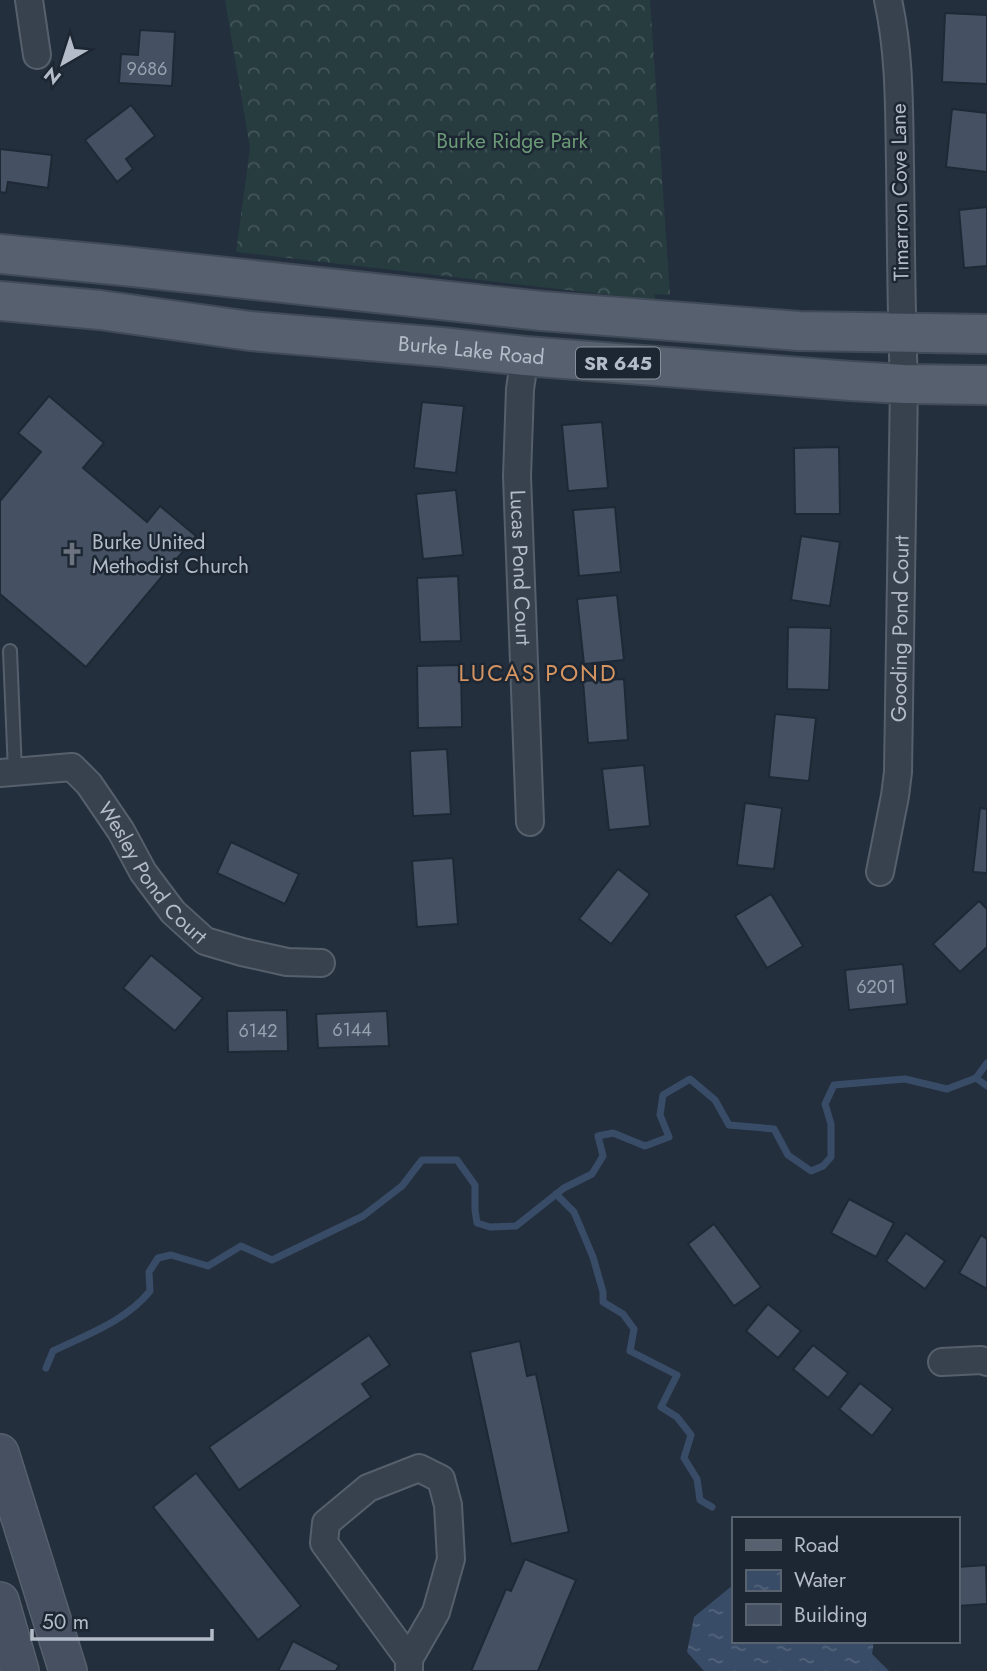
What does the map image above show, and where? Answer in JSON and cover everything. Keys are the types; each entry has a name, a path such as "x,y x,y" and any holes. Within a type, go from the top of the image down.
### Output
{"main road":[{"name":"SR 645","path":"0,254 542,311 799,331 987,334"},
{"name":"Burke Lake Road","path":"0,301 100,310 250,331 441,346 525,356 904,384 987,385"},
{"path":"0,1453 68,1671"},
{"path":"0,1601 20,1671"}],"street":[{"path":"29,0 37,55"},
{"name":"Timarron Cove Lane","path":"888,0 892,15 899,93 904,384"},
{"name":"Lucas Pond Court","path":"525,356 519,404 517,475 530,822"},
{"name":"Gooding Pond Court","path":"880,872 898,772 904,384"},
{"name":"Wesley Pond Court","path":"7,773 72,767 89,784 121,831 143,872 173,912 205,941 242,953 287,962 321,964"},
{"path":"942,1362 987,1362"},
{"path":"419,1468 441,1479 448,1505 452,1559 436,1612 409,1665 324,1543 326,1522 368,1488 419,1468"}],"lane":[{"path":"7,773 10,651"}],"green space":[{"name":"Burke Ridge Park","path":"225,0 650,0 670,295 655,294 654,300 236,252 250,148"}],"water":[{"path":"732,1586 732,1643 874,1643 872,1654 889,1671 704,1671 687,1652 694,1617"}],"building":[{"path":"945,13 987,15 987,84 942,82"},
{"path":"140,30 175,32 172,86 119,83 121,54 138,55"},
{"path":"131,105 155,136 126,159 133,169 117,182 85,140"},
{"path":"952,109 987,113 987,172 946,167"},
{"path":"0,149 52,155 48,188 8,182 6,193 0,192"},
{"path":"987,207 987,266 964,268 959,210"},
{"path":"49,396 104,443 83,468 147,522 160,506 196,536 86,667 0,594 0,501 41,452 18,433"},
{"path":"422,402 464,406 456,473 414,468"},
{"path":"602,422 608,488 568,491 562,425"},
{"path":"839,447 840,514 795,514 794,448"},
{"path":"456,490 463,555 423,559 416,494"},
{"path":"615,507 621,572 579,576 573,510"},
{"path":"801,536 840,542 830,606 791,600"},
{"path":"458,576 461,641 420,642 417,578"},
{"path":"617,595 624,660 584,664 577,599"},
{"path":"788,627 831,628 829,690 787,689"},
{"path":"461,665 462,727 418,728 417,666"},
{"path":"624,679 628,740 588,743 583,681"},
{"path":"775,714 816,718 809,781 769,777"},
{"path":"447,749 451,814 413,816 410,751"},
{"path":"644,765 650,826 609,830 602,769"},
{"path":"745,803 782,808 774,869 737,865"},
{"path":"980,808 987,809 987,873 973,872"},
{"path":"231,842 299,874 285,904 217,873"},
{"path":"453,858 458,924 417,927 412,861"},
{"path":"618,869 650,894 611,944 579,919"},
{"path":"771,894 803,946 767,968 735,916"},
{"path":"979,901 987,909 987,947 960,972 933,944"},
{"path":"151,955 203,998 175,1031 123,988"},
{"path":"903,964 907,1004 849,1010 845,970"},
{"path":"287,1010 288,1051 228,1052 227,1011"},
{"path":"387,1011 389,1046 318,1048 316,1014"},
{"path":"849,1199 894,1223 876,1257 831,1233"},
{"path":"714,1224 761,1287 734,1306 688,1244"},
{"path":"906,1233 945,1261 925,1289 886,1261"},
{"path":"981,1235 987,1239 987,1289 959,1273"},
{"path":"768,1304 801,1331 778,1358 746,1331"},
{"path":"369,1335 390,1365 362,1384 371,1397 239,1490 209,1447"},
{"path":"520,1341 527,1376 536,1374 569,1532 511,1544 470,1352"},
{"path":"813,1345 848,1373 828,1398 793,1369"},
{"path":"860,1383 893,1409 872,1436 839,1409"},
{"path":"196,1473 301,1606 258,1640 153,1507"},
{"path":"525,1559 576,1580 538,1671 471,1671 506,1589 511,1591"},
{"path":"986,1565 987,1604 959,1606 959,1567"},
{"path":"293,1641 339,1665 336,1671 278,1671"}],"waterway":[{"path":"46,1368 53,1351 105,1326 140,1302 150,1291 149,1272 158,1258 171,1255 208,1266 241,1246 272,1260 363,1216 402,1186 422,1160 457,1160 475,1185 477,1223 490,1227 516,1226 564,1188 592,1174 603,1156 598,1136 613,1133 645,1146 669,1137 660,1115 663,1095 690,1079 715,1100 729,1125 774,1129 788,1155 811,1171 823,1166 831,1157 831,1124 825,1104 834,1085 905,1079 947,1089 976,1078 987,1063"},
{"path":"976,1078 987,1086"},
{"path":"556,1194 574,1212 593,1257 603,1292 603,1302 623,1314 634,1329 630,1351 677,1375 661,1407 677,1417 691,1435 684,1458 697,1479 700,1500 712,1507"}],"place":[{"name":"Burke United Methodist Church","path":"72,554"}],"district":[{"name":"LUCAS POND","path":"538,673"}]}
